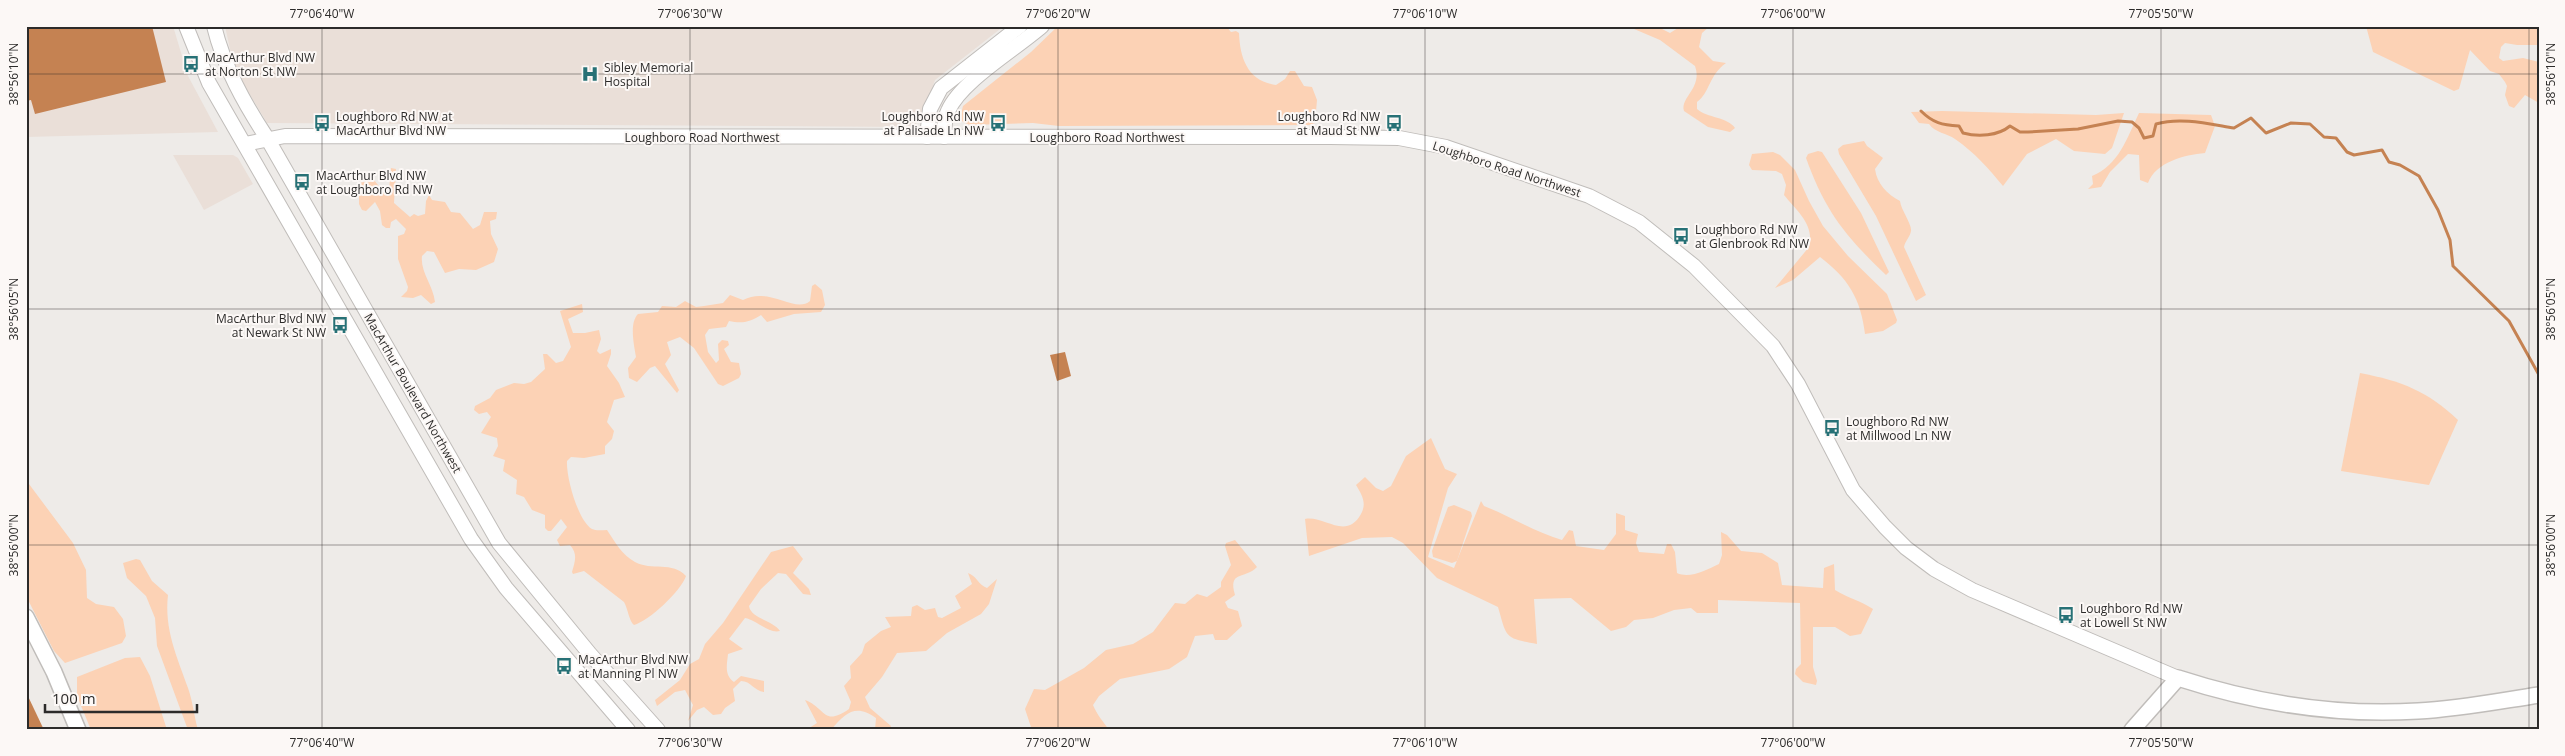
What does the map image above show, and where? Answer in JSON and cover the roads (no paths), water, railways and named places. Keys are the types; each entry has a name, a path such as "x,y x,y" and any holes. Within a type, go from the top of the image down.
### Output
{"main road":[{"name":"MacArthur Boulevard Northwest","path":"186,26 209,83 471,539 506,588 628,730"},
{"name":"MacArthur Boulevard Northwest","path":"214,26 233,80 499,543 590,654 658,730"},
{"path":"927,137 930,109 942,88 1020,26"},
{"path":"944,137 946,115 956,98 976,79 1042,26"},
{"name":"Loughboro Road Northwest","path":"245,144 267,138 400,136 1406,138 1446,147 1590,196 1631,218 1667,243 1768,340 1798,384 1853,490 1885,527 1906,548 1934,569 1972,590 2178,678 2265,701 2355,712 2443,709 2539,695"},
{"path":"26,617 54,672 78,730"},
{"path":"2132,730 2178,678"}],"waterway":[{"path":"1921,111 1938,123 1959,126 1963,133 1975,135 1994,134 2010,126 2020,132 2028,132 2078,129 2118,121 2132,122 2139,128 2144,138 2153,136 2156,124 2166,122 2195,122 2234,128 2251,118 2266,133 2291,123 2310,124 2324,137 2336,138 2347,152 2354,155 2382,150 2389,162 2400,165 2419,176 2438,210 2450,240 2453,266 2509,321 2539,375"}],"place":[{"name":"MacArthur Blvd NW at Norton St NW","path":"191,64"},
{"name":"Sibley Memorial Hospital","path":"590,74"},
{"name":"Loughboro Rd NW at MacArthur Blvd NW","path":"322,123"},
{"name":"Loughboro Rd NW at Palisade Ln NW","path":"998,123"},
{"name":"Loughboro Rd NW at Maud St NW","path":"1394,123"},
{"name":"MacArthur Blvd NW at Loughboro Rd NW","path":"302,182"},
{"name":"Loughboro Rd NW at Glenbrook Rd NW","path":"1681,236"},
{"name":"MacArthur Blvd NW at Newark St NW","path":"340,325"},
{"name":"Loughboro Rd NW at Millwood Ln NW","path":"1832,428"},
{"name":"Loughboro Rd NW at Lowell St NW","path":"2066,615"},
{"name":"MacArthur Blvd NW at Manning Pl NW","path":"564,666"}]}
